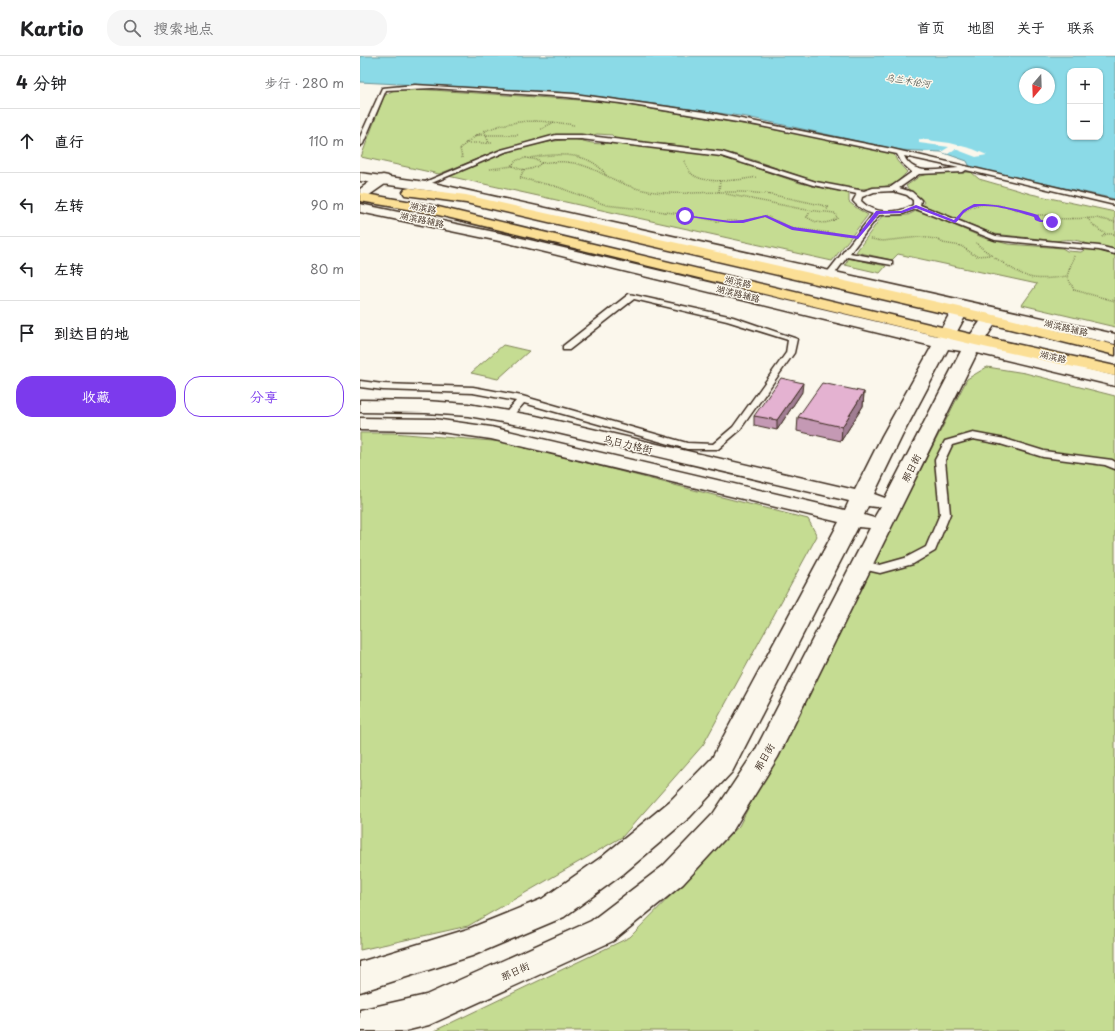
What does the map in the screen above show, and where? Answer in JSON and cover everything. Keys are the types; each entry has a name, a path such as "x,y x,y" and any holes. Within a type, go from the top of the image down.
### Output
{"main road":[{"name":"湖滨路","path":"367,198 400,186 466,199 953,323 991,315 1115,350"},
{"name":"湖滨路","path":"973,343 1115,371"}],"street":[{"name":"湖滨路辅路","path":"360,177 367,198 504,238 953,323"},
{"name":"湖滨路辅路","path":"400,186 433,187 830,274 953,323 973,343 1115,381"},
{"name":"湖滨路辅路","path":"991,315 1115,339"},
{"name":"那日街","path":"360,1026 429,1010 602,931 673,875 723,822 765,757 973,343 991,315"},
{"path":"360,977 472,942 553,908 613,864 680,809 722,764 857,508 892,436 953,323"},
{"name":"乌日力格街","path":"360,406 426,407 468,410 506,417 887,515"},
{"name":"乌日力格街","path":"360,424 434,425 491,433 857,508"}],"lane":[{"path":"360,144 384,89 398,87 571,96 616,101 747,121 900,153 1040,187 1115,203"},
{"path":"427,183 484,158 531,143 556,137 581,137 722,154 815,184 862,193 872,190 893,189 906,192 915,197 917,200 916,206"},
{"path":"900,153 901,158 908,167 917,172 954,172 970,169"},
{"path":"893,189 917,172"},
{"path":"862,193 857,198 859,204 878,212 902,212 916,206 995,238 1075,246 1115,252"},
{"path":"830,274 878,212"},
{"path":"846,254 888,263"},
{"path":"360,384 473,390 522,399 687,446 715,447 736,429 790,354 793,339 730,319 632,296 566,348"},
{"path":"506,417 522,399"},
{"path":"862,565 880,569 909,562 931,549 944,514 940,460 948,443 973,436 1002,441 1043,454 1108,462 1115,466"}],"path":[{"path":"484,130 490,148"},
{"path":"606,176 604,169 596,164 586,159 572,156 547,155 521,159 513,163 513,166 516,168 524,169 534,168 541,163 562,160 576,162 587,165 606,176 614,180 654,192 748,192 776,196 828,207 828,210 837,215 836,220 828,222 812,221 806,215 810,212"},
{"path":"530,158 538,160 541,163"},
{"path":"679,158 685,161 690,173 695,178 744,180 776,172"},
{"path":"524,169 520,178 558,187 606,205 674,213 717,222 743,222 766,216 792,228 882,241 913,238 936,239 943,243 961,246 976,256 990,255"},
{"path":"718,192 720,180"},
{"path":"718,192 804,209 810,212 828,210"},
{"path":"1067,276 1055,278 1029,277 990,255 965,234 957,223 964,210 974,206 990,205 1006,207 1036,216 1047,215 1055,219 1096,218 1115,222"},
{"path":"1036,216 1038,220 1046,222 1054,221 1055,219"},
{"path":"1088,219 1096,228 1106,234"},
{"path":"1075,246 1074,256 1067,276 1074,290 1115,301"}],"green space":[{"path":"402,88 609,102 761,127 893,152 897,161 907,172 898,182 891,185 870,189 849,188 806,178 743,157 723,152 627,141 616,139 612,135 597,134 589,136 558,135 492,153 439,174 361,157 384,96 392,91"},
{"path":"571,139 595,144 610,142 714,154 800,183 849,193 849,202 868,215 832,261 448,176 508,152 539,144"},
{"path":"971,172 979,179 1031,194 1115,212 1115,249 1096,247 1074,240 1057,241 994,234 922,205 924,202 922,199 910,191 906,186 920,176 929,174"},
{"path":"918,210 984,238 1008,244 1062,248 1067,251 1081,252 1086,249 1097,250 1115,255 1115,327 1022,305 1037,284 898,254 892,260 856,252 882,216 908,215"},
{"path":"849,258 886,266 880,273 845,265"},
{"path":"503,345 529,351 498,379 471,373"},
{"path":"987,367 1025,373 1115,396 1115,1031 434,1031 630,937 739,826 967,379"},
{"path":"360,433 393,433 505,442 808,519 817,536 703,745 622,837 468,926 360,950"}],"water":[{"name":"乌兰木伦河","path":"360,56 1115,56 1115,199 970,167 967,161 941,152 899,150 747,117 556,92 360,82"}],"pier":[{"path":"919,139 950,143 973,149 987,155 976,157 955,149 948,154 941,152 949,147 919,143"}],"building":[{"path":"781,378 803,383 777,420 754,416"},
{"path":"822,383 864,392 842,427 798,417"}],"route":[{"path":"685,216 717,222 743,222 766,216 792,228 858,237 878,212 902,212 908,211 916,206 955,222 964,210 974,206 990,205 1006,207 1036,216 1036,219 1040,221 1052,222"}]}
